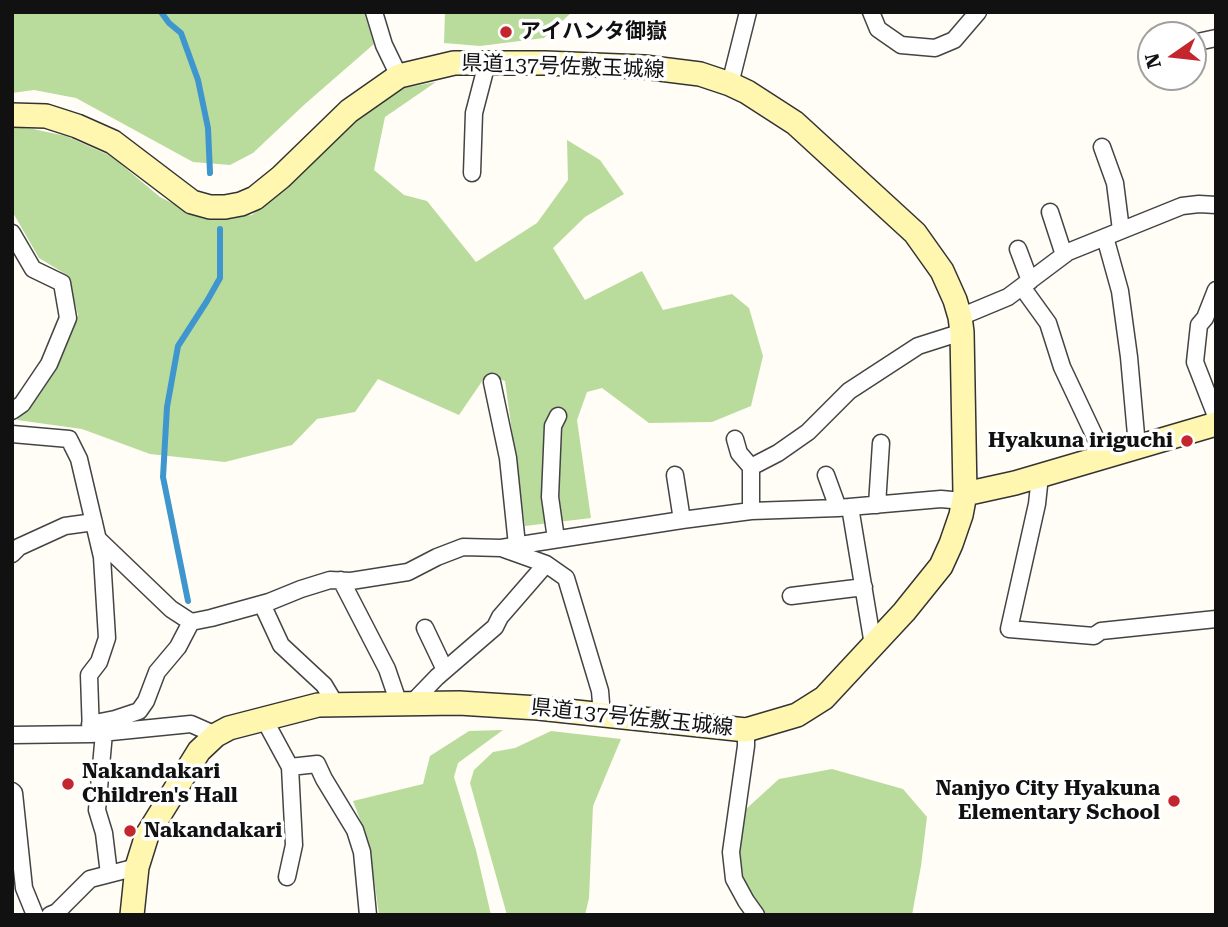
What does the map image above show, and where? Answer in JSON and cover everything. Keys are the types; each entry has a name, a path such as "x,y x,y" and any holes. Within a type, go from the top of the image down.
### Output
{"main road":[{"name":"県道137号佐敷玉城線","path":"12,116 46,116 77,125 113,142 192,202 210,207 225,207 242,204 254,198 281,177 349,111 398,76 454,63 644,66 700,74 747,92 795,124 915,233 942,271 955,300 961,325 964,497 951,544 941,566 904,612 824,698 787,719 746,730 538,708 459,703 318,705 229,728 216,735 199,751 147,835 136,866 132,915"},
{"path":"964,497 1216,424"}],"street":[{"path":"374,12 384,45 398,76"},
{"path":"730,84 748,12"},
{"path":"872,12 878,29 901,45 934,48 954,40 978,12"},
{"path":"472,173 474,113 487,63"},
{"path":"1102,147 1115,183 1121,230"},
{"path":"751,467 778,453 808,432 849,391 918,346 961,325 1007,297 1068,252 1182,205 1216,205"},
{"path":"1050,212 1064,256"},
{"path":"12,233 33,269 62,283 68,318 49,364 22,404 12,411"},
{"path":"1105,237 1120,291 1138,446"},
{"path":"1018,248 1026,284 1048,323 1062,367 1104,456"},
{"path":"1216,290 1205,318 1199,325 1195,362 1216,416"},
{"path":"492,382 508,458 509,547"},
{"path":"556,539 550,497 553,426 558,416"},
{"path":"12,434 69,439 79,459 98,538 102,557 107,638 99,662 89,675 95,730 97,810 104,833 109,874"},
{"path":"735,439 739,453 751,467 751,511"},
{"path":"877,505 881,443"},
{"path":"674,475 682,520"},
{"path":"826,475 844,507 864,587 873,645"},
{"path":"1040,475 1037,504 1009,629 1094,636 1101,631 1216,619"},
{"path":"98,538 171,609 191,622 262,604 330,580 351,581 408,572 463,547 509,547 751,511 877,505 964,497"},
{"path":"12,554 19,547 65,526 94,522"},
{"path":"509,547 566,578 600,691 602,715"},
{"path":"341,580 405,704 495,627 500,617 546,565"},
{"path":"791,596 864,587"},
{"path":"262,604 281,645 324,685 336,705"},
{"path":"95,730 115,719 139,711 146,701 157,672 178,647 191,622"},
{"path":"425,628 445,670"},
{"path":"264,719 290,767 294,845 287,877"},
{"path":"12,735 191,724 216,735"},
{"path":"746,730 747,746 731,852 734,879 756,915"},
{"path":"290,767 317,764 355,830 362,852 368,915"},
{"path":"12,791 24,888 35,915"},
{"path":"50,915 57,912 90,879 136,866"}],"green space":[{"path":"20,12 364,12 374,44 253,153 230,165 193,162 76,98 34,90 12,93 12,15"},
{"path":"445,12 572,12 544,38 480,46 444,43"},
{"path":"436,82 385,117 374,170 404,195 427,201 476,262 537,223 568,180 567,140 600,160 624,194 585,217 553,248 585,300 642,271 663,310 732,294 749,308 763,356 751,406 712,422 649,423 602,388 587,392 577,420 591,518 525,526 505,381 487,374 459,415 378,379 355,412 317,419 292,445 225,462 150,454 82,429 17,420 57,367 78,315 67,275 39,258 12,211 12,127 66,136 111,156 160,197 204,219 252,215 348,126 399,89"},
{"path":"503,730 458,763 454,777 476,850 491,915 379,915 369,843 353,801 423,784 430,756 469,731"},
{"path":"551,731 621,739 593,806 589,898 585,915 507,915 470,783 474,770 493,752 515,748"},
{"path":"832,769 903,789 927,817 912,915 766,915 740,880 739,853 746,809 779,779"}],"waterway":[{"path":"161,12 181,33 198,80 208,128 210,173"},
{"path":"188,601 163,477 167,407 178,346 220,278 220,229"}],"place":[{"name":"アイハンタ御嶽","path":"506,32"},
{"name":"Hyakuna iriguchi","path":"1187,441"},
{"name":"Nakandakari Children's Hall","path":"68,784"},
{"name":"Nanjyo City Hyakuna Elementary School","path":"1174,801"},
{"name":"Nakandakari","path":"130,831"}]}
